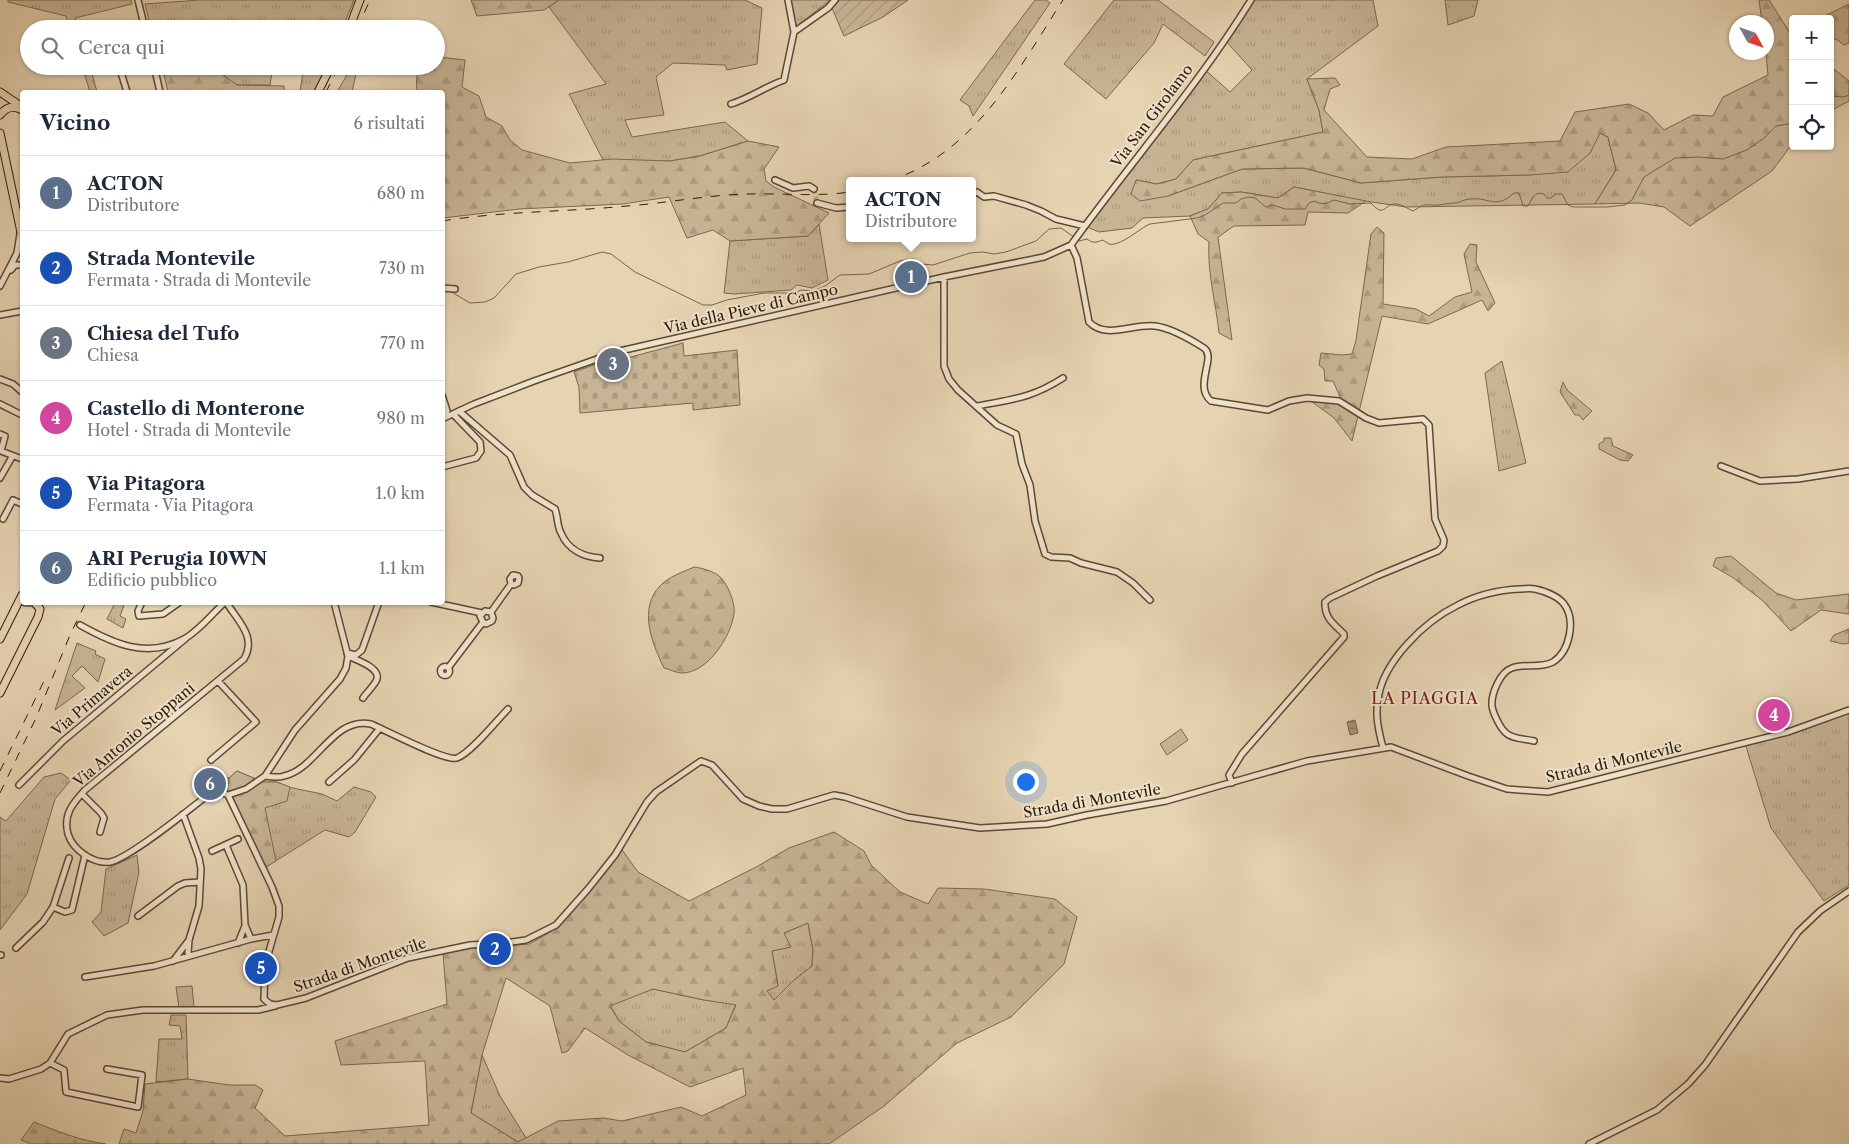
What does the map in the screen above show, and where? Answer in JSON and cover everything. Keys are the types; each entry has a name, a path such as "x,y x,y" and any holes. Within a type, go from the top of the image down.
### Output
{"main road":[{"path":"352,20 360,0"},
{"path":"319,90 326,75"},
{"path":"0,92 20,107"},
{"path":"0,115 9,107 20,108"},
{"path":"0,133 4,173 20,226"},
{"path":"0,639 20,600"},
{"path":"15,611 21,605"},
{"path":"0,693 38,617 40,609 37,605"}],"street":[{"path":"138,0 143,20"},
{"path":"731,104 745,100 765,88 784,80 794,32 788,0"},
{"path":"794,32 828,8 835,0"},
{"name":"Via San Girolamo","path":"1071,245 1204,69 1251,0"},
{"path":"122,75 126,90"},
{"path":"156,75 160,90"},
{"path":"775,180 793,188 809,186 814,189"},
{"path":"976,192 984,197 994,196 1026,205 1056,219 1083,228"},
{"path":"816,203 836,208 846,207"},
{"path":"5,278 19,248 20,226"},
{"path":"1071,245 1077,258 1089,322 1094,327 1106,330 1154,326 1170,330 1205,349 1208,356 1203,386 1204,393 1211,401 1268,410 1289,401 1307,398 1339,401 1366,418 1379,422 1423,419 1429,425 1435,519 1444,540 1443,546 1438,551 1377,576 1325,602 1328,619 1344,634 1344,637 1242,754 1230,775 1232,782"},
{"name":"Via della Pieve di Campo","path":"445,418 534,381 620,351 1044,257 1071,245"},
{"path":"0,286 15,265 20,265"},
{"path":"944,278 944,366 949,379 958,390 998,425 1016,434 1022,464 1030,485 1035,521 1044,554 1051,557 1070,558 1081,563 1117,572 1133,583 1150,600"},
{"path":"445,288 455,289"},
{"path":"0,315 20,311"},
{"path":"978,406 1027,396 1045,390 1063,378"},
{"path":"0,379 13,384 20,390"},
{"path":"0,404 20,414"},
{"path":"460,411 510,456 524,487 555,509 560,532 565,541 576,551 588,557 600,558"},
{"path":"445,466 476,458 481,451 480,442 453,414"},
{"path":"0,434 5,436 1,451 20,459"},
{"path":"0,478 12,457"},
{"path":"1721,466 1760,481 1798,479 1849,472"},
{"path":"3,519 13,500 20,503"},
{"path":"491,612 511,584"},
{"path":"1383,748 1377,727 1378,698 1388,668 1404,646 1421,630 1457,605 1503,590 1534,589 1555,596 1565,605 1570,620 1570,636 1563,652 1553,661 1543,665 1512,668 1503,674 1493,697 1492,707 1506,733 1534,741"},
{"path":"141,605 138,611 139,616 163,614 176,605"},
{"path":"80,625 118,644 152,648 185,639 222,605"},
{"name":"Via Antonio Stoppani","path":"85,855 73,845 69,837 66,819 69,810 82,794 244,659 249,651 248,635 226,605"},
{"path":"53,907 64,912 72,910 85,855 102,862 116,860 209,794 215,792 228,795 246,789 264,776 295,730 340,679 346,668 348,654 335,605"},
{"path":"348,654 356,655 362,650 378,605"},
{"path":"445,605 482,613 485,611 491,612"},
{"path":"483,622 492,622 491,612"},
{"path":"482,613 481,620 483,622"},
{"path":"448,668 483,622"},
{"name":"Via Primavera","path":"19,785 63,741 185,639"},
{"path":"348,654 376,671 378,676 363,698"},
{"path":"211,760 256,722 218,680"},
{"path":"264,776 284,776 297,771 336,735 363,722 443,756 456,758 465,753 508,709"},
{"name":"Strada di Montevile","path":"50,1063 68,1034 107,1015 143,1010 258,1010 306,998 408,958 470,945 504,944 526,940 556,925 616,855 651,797 701,761 712,765 743,799 759,806 772,809 787,809 834,795 907,817 980,828 1047,824 1166,801 1307,761 1390,747 1507,789 1548,792 1788,732 1849,710"},
{"path":"329,782 354,760 380,728"},
{"path":"82,794 104,818 100,832"},
{"path":"228,795 279,906 279,917 265,965 264,999 258,1010"},
{"path":"182,814 200,858 201,869 199,906 189,940 189,956"},
{"path":"212,851 238,839"},
{"path":"226,844 244,885 245,925 251,939"},
{"path":"16,948 43,922 53,907 68,858"},
{"path":"138,916 178,886 185,883 200,882"},
{"path":"1589,1144 1657,1110 1688,1084 1705,1065 1798,932 1820,911 1849,891"},
{"path":"238,943 245,925"},
{"path":"85,977 172,962 251,939 273,935"},
{"path":"172,962 189,940"},
{"name":"Strada di Montevile","path":"264,999 270,1004 277,1005"},
{"path":"0,1078 31,1073 50,1063 64,1070 66,1092 138,1107 142,1075 107,1069"}],"green space":[{"path":"8,0 131,0 132,4 75,18 76,20 67,20 66,16 8,2"},
{"path":"200,0 354,0 346,20 149,20 145,4"},
{"path":"471,0 559,0 544,10 477,16"},
{"path":"559,0 745,0 762,8 757,64 727,70 725,65 673,63 656,77 664,115 625,120 632,137 725,122 748,141 700,156 670,161 603,160 569,94 606,84 549,7"},
{"path":"790,0 830,0 796,27"},
{"path":"840,0 908,0 883,17 844,36 832,8"},
{"path":"1035,0 1046,0 1050,3 973,116 969,106 960,100"},
{"path":"1114,0 1158,0 1214,42 1205,56 1163,24 1154,43 1106,99 1064,64"},
{"path":"1251,0 1373,0 1378,26 1307,79 1319,110 1323,132 1193,160 1176,179 1157,184 1136,180 1168,196 1242,169 1304,168 1361,183 1442,177 1530,175 1590,153 1599,133 1608,137 1616,170 1595,204 1406,207 1358,200 1294,187 1278,198 1241,192 1222,193 1208,209 1190,216 1143,218 1132,228 1099,232 1085,226 1204,69 1230,92 1252,70 1225,40"},
{"path":"1445,0 1478,0 1474,16 1448,25"},
{"path":"1759,0 1769,0 1789,31 1789,148 1772,171 1690,226 1664,207 1639,203 1595,204 1616,170 1608,137 1600,133 1590,153 1568,172 1442,177 1361,183 1304,168 1242,169 1168,196 1140,201 1131,194 1136,180 1157,184 1176,179 1193,160 1323,132 1319,110 1307,79 1335,78 1340,85 1330,89 1324,110 1367,157 1412,159 1446,147 1560,141 1575,112 1629,104 1648,113 1664,130 1693,115 1713,116 1723,97 1768,75 1767,60 1774,60 1774,15 1761,15"},
{"path":"1849,4 1849,43 1844,45 1834,39 1834,15 1827,15"},
{"path":"445,58 465,60 462,87 479,96 486,117 502,126 510,140 522,150 570,163 612,159 670,161 700,156 748,141 779,147 764,169 766,181 774,187 829,213 808,236 730,241 713,230 687,238 669,197 623,204 519,209 445,218 445,90 417,90 417,76 445,75"},
{"path":"1834,69 1849,81 1849,101 1834,109"},
{"path":"85,75 92,75 96,90 89,90"},
{"path":"164,75 223,75 237,85 284,86 284,90 168,90"},
{"path":"223,75 272,75 270,85 236,85"},
{"path":"303,75 324,75 316,90 300,90"},
{"path":"347,75 356,75 352,90 338,90"},
{"path":"1294,187 1366,201 1348,213 1308,212 1305,225 1234,226 1218,237 1232,340 1219,333 1210,276 1209,242 1198,234 1190,216 1208,209 1222,193 1241,192 1278,198"},
{"path":"819,224 828,280 812,288 797,285 791,290 724,293 730,241 808,236"},
{"path":"1377,227 1384,233 1383,304 1416,309 1429,316 1455,297 1472,292 1464,254 1470,244 1477,245 1476,262 1495,303 1488,311 1482,300 1428,324 1382,316 1352,441 1334,418 1307,398 1339,401 1341,399 1333,381 1325,381 1324,369 1319,365 1321,353 1352,354 1356,340 1371,234"},
{"path":"683,343 684,356 737,350 740,405 693,410 693,403 580,413 579,387 574,372 607,360 610,370 617,368 616,361"},
{"path":"1502,361 1526,463 1499,471 1485,373"},
{"path":"1563,382 1567,390 1592,411 1583,420 1579,415 1575,415 1560,392"},
{"path":"1604,438 1611,438 1613,446 1633,455 1628,461 1620,460 1599,449 1599,444 1604,441"},
{"path":"1731,556 1776,593 1796,600 1849,594 1849,614 1821,610 1791,631 1762,600 1732,577 1713,566 1716,558"},
{"path":"694,567 711,571 722,579 732,599 734,614 728,632 717,652 701,667 680,673 664,668 655,648 648,615 653,595 660,586 667,580"},
{"path":"114,605 124,605 120,616 126,619 123,628 107,619"},
{"path":"1849,629 1849,643 1843,644 1830,641 1834,635"},
{"path":"77,643 96,651 95,654 105,659 98,682 82,666 72,676 85,688 55,710"},
{"path":"1849,710 1849,885 1824,901 1771,828 1745,743"},
{"path":"1181,729 1188,740 1167,755 1160,744"},
{"path":"237,771 263,782 277,782 288,787 322,794 337,801 354,787 371,792 376,797 355,832 349,837 325,830 266,867 227,790 229,778"},
{"path":"237,771 263,782 277,782 290,787 287,801 265,808 276,861 266,867 227,790 229,778"},
{"path":"61,773 71,780 55,799 27,894 0,930 0,817 6,821 44,777"},
{"path":"213,773 229,778 227,790 216,788 206,791 201,774"},
{"path":"834,832 864,851 871,865 900,892 928,904 938,888 984,889 1055,899 1077,917 1064,964 1011,1017 957,1043 884,1106 829,1144 119,1144 124,1129 136,1133 143,1111 145,1084 188,1079 229,1085 255,1085 263,1090 255,1108 285,1136 429,1125 425,1061 341,1065 335,1041 447,1004 443,953 505,943 505,946 529,944 552,931 620,847 638,872 689,901 789,848","holes":["808,923 813,950 812,966 774,1000 767,991 778,986 772,951 791,947 784,933","506,978 550,1006 562,1053 568,1051 585,1028 628,1055 690,1087 743,1068 746,1095 702,1116 681,1107 622,1121 603,1118 558,1121 518,1142 471,1113 482,1055","653,989 736,1005 726,1028 685,1052 646,1042 619,1021 610,1006"]},
{"path":"137,855 139,872 128,923 104,936 92,922 101,912 106,869"},
{"path":"808,923 813,950 812,966 774,1000 766,991 778,985 772,951 790,947 784,933"},
{"path":"192,986 194,1007 179,1008 176,987"},
{"path":"653,989 704,1000 736,1004 726,1028 685,1052 646,1042 619,1021 610,1005"},
{"path":"171,1015 186,1015 188,1079 156,1082 159,1039 182,1039 180,1026 169,1025"},
{"path":"482,1055 500,1096 526,1138 518,1142 471,1113"},
{"path":"34,1122 78,1138 106,1144 31,1144 21,1140"}],"shaded area":[{"path":"1355,720 1358,733 1350,735 1347,722"}],"waterway":[{"path":"1834,96 1844,97 1849,95"},
{"path":"1077,239 1079,241 1087,239 1094,242 1102,240 1109,244 1119,243 1150,224 1197,218 1223,203 1236,203 1241,199 1249,197 1255,198 1266,207 1273,205 1285,209 1305,209 1309,203 1314,201 1324,203 1334,200 1350,204 1371,203 1379,210 1384,210 1396,204 1413,211 1425,205 1457,203 1468,199 1497,202 1508,198 1514,193 1519,193 1523,206 1528,206 1533,197 1538,193 1544,194 1547,198 1551,198 1556,194 1562,194 1568,205 1573,207 1625,205 1632,200 1644,177 1675,158 1723,159 1747,150 1764,138 1776,126 1789,124"},
{"path":"450,291 470,303 485,302 494,298 516,274 602,252 611,254 635,272 703,305 712,305 764,293 813,291 825,286 840,275 869,274 900,261 913,259 922,264 933,265 970,253 983,252 994,254 1006,252 1036,241 1049,229 1061,228 1074,237"}],"tunnel":[{"path":"814,189 817,203"}],"railway":[{"path":"361,20 370,0"},
{"path":"898,177 919,168 946,151 970,130 991,107 1010,81 1063,0"},
{"path":"327,90 334,75"},
{"path":"445,221 488,215 642,205 702,197 846,192"},
{"path":"0,793 36,718 70,635 85,605"},
{"path":"0,771 46,677"}],"place":[{"name":"ACTON","path":"911,277"},
{"name":"Chiesa del Tufo","path":"613,364"},
{"name":"Castello di Monterone","path":"1774,715"},
{"name":"ARI Perugia I0WN","path":"210,784"},
{"name":"Strada Montevile","path":"495,949"},
{"name":"Via Pitagora","path":"261,968"}],"district":[{"name":"LA PIAGGIA","path":"1425,698"}]}
